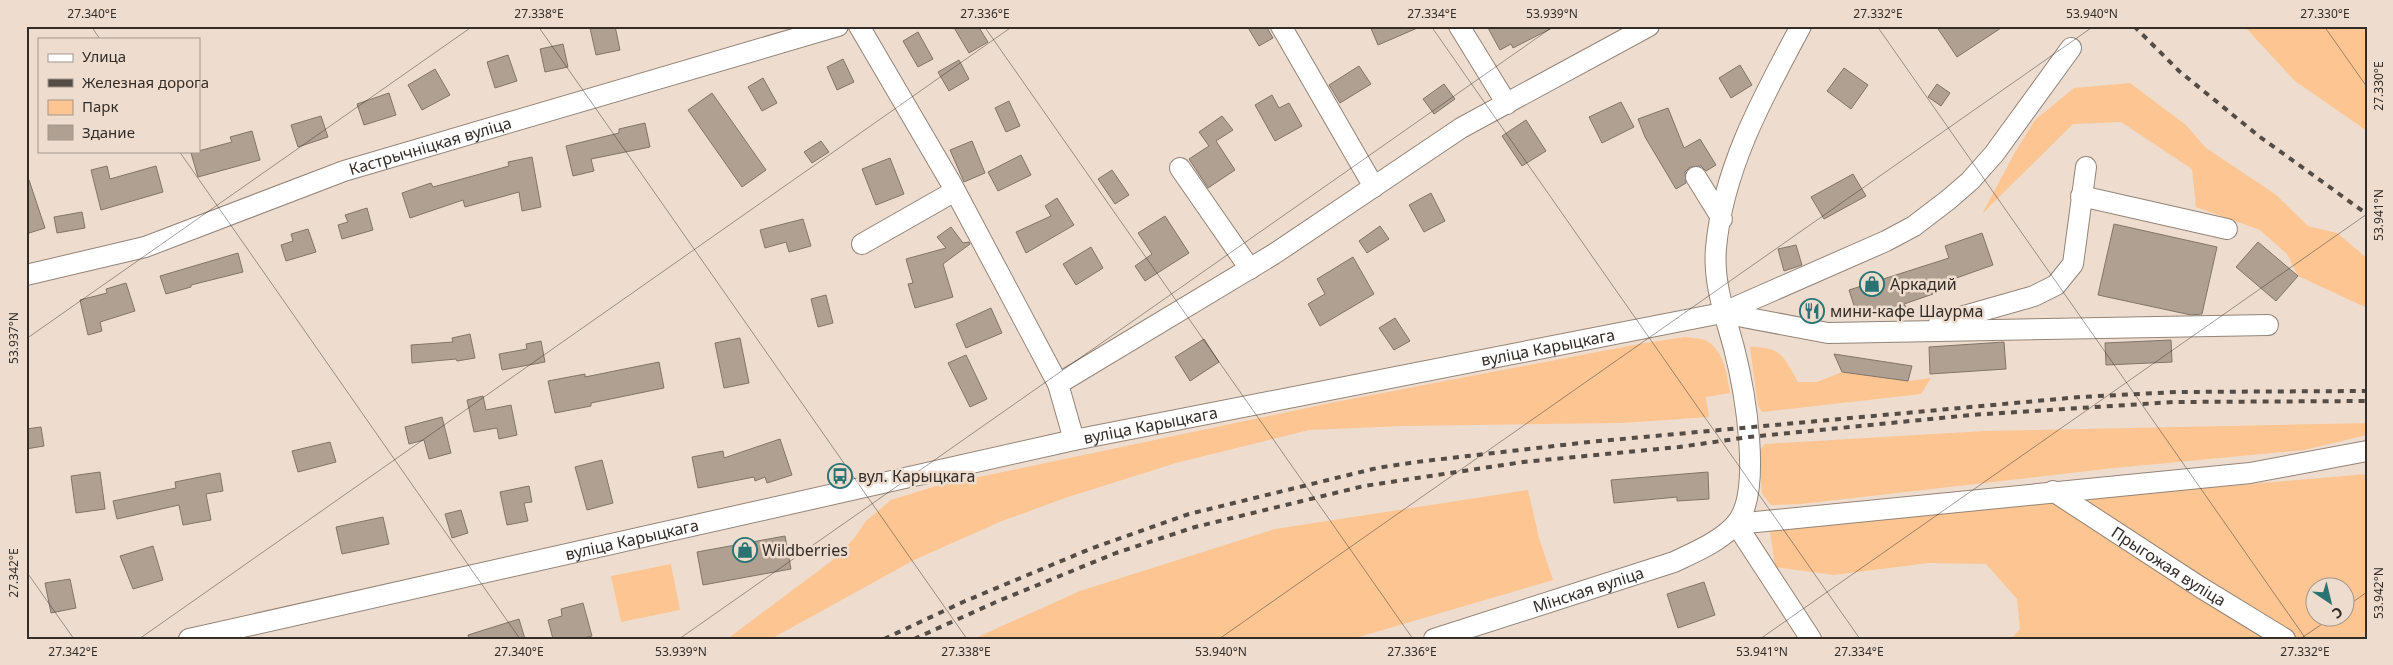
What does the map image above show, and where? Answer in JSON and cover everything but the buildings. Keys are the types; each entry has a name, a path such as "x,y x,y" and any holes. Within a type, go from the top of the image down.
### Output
{"street":[{"name":"Кастрычніцкая вуліца","path":"26,275 145,247 344,171 838,26"},
{"name":"вуліца Карыцкага","path":"859,26 955,191 1058,384 1074,440"},
{"path":"1281,26 1374,187"},
{"path":"1459,26 1507,104"},
{"path":"1058,384 1250,269 1461,128 1650,26"},
{"path":"1736,524 1745,510 1750,488 1749,437 1740,372 1722,313 1716,269 1716,247 1736,162 1768,88 1801,26"},
{"path":"1722,313 1886,242 1914,226 1970,181 1994,154 2071,48"},
{"path":"1912,331 2034,296 2056,285 2074,264 2086,167"},
{"path":"1180,168 1250,269"},
{"path":"1696,177 1722,219"},
{"path":"862,244 955,191"},
{"path":"2081,196 2227,230"},
{"name":"вуліца Карыцкага","path":"189,639 1074,440 1722,313"},
{"path":"1722,313 1828,333 2268,325"},
{"path":"1736,524 2250,473 2367,451"},
{"name":"Прыгожая вуліца","path":"2054,491 2200,587 2285,639"},
{"path":"1736,524 1811,639"},
{"name":"Мінская вуліца","path":"1434,639 1674,562 1709,544 1736,524"}],"green space":[{"path":"2244,26 2367,26 2367,131 2295,81"},
{"path":"2130,83 2186,125 2206,148 2275,194 2308,226 2337,233 2367,258 2367,308 2298,276 2287,254 2260,230 2196,207 2192,169 2121,122 2073,124 1982,214 2014,154 2035,120 2074,88"},
{"path":"1685,337 1703,339 1711,344 1724,363 1730,393 1706,397 1709,417 1622,423 1405,426 1309,430 1176,463 1065,498 1002,521 914,560 771,639 727,639 837,557 866,521 891,500 936,486 1330,403 1644,343"},
{"path":"1750,347 1761,347 1775,351 1785,360 1798,382 1817,382 1842,372 1908,381 1931,378 1921,394 1762,412 1758,406"},
{"path":"2367,423 2367,435 2304,450 2114,468 1801,504 1771,505 1762,494 1759,451 1765,444 1984,431"},
{"path":"2367,474 2367,639 2011,639 2020,629 2017,599 1986,564 1929,563 1834,575 1775,567 1770,531 2102,497"},
{"path":"1528,490 1539,538 1553,580 1352,639 973,639 1080,591 1275,529"},
{"path":"671,564 680,610 621,622 611,576"}],"railway":[{"path":"2134,26 2179,71 2260,137 2367,214"},
{"path":"884,639 963,602 1090,549 1189,514 1377,468 1589,442 2080,397 2176,392 2367,391"},
{"path":"914,639 996,602 1116,553 1195,527 1364,486 1523,462 1971,415 2174,402 2367,401"}],"place":[{"name":"Аркадий","path":"1872,284"},
{"name":"мини-кафе Шаурма","path":"1812,311"},
{"name":"вул. Карыцкага","path":"840,476"},
{"name":"Wildberries","path":"745,550"}]}
